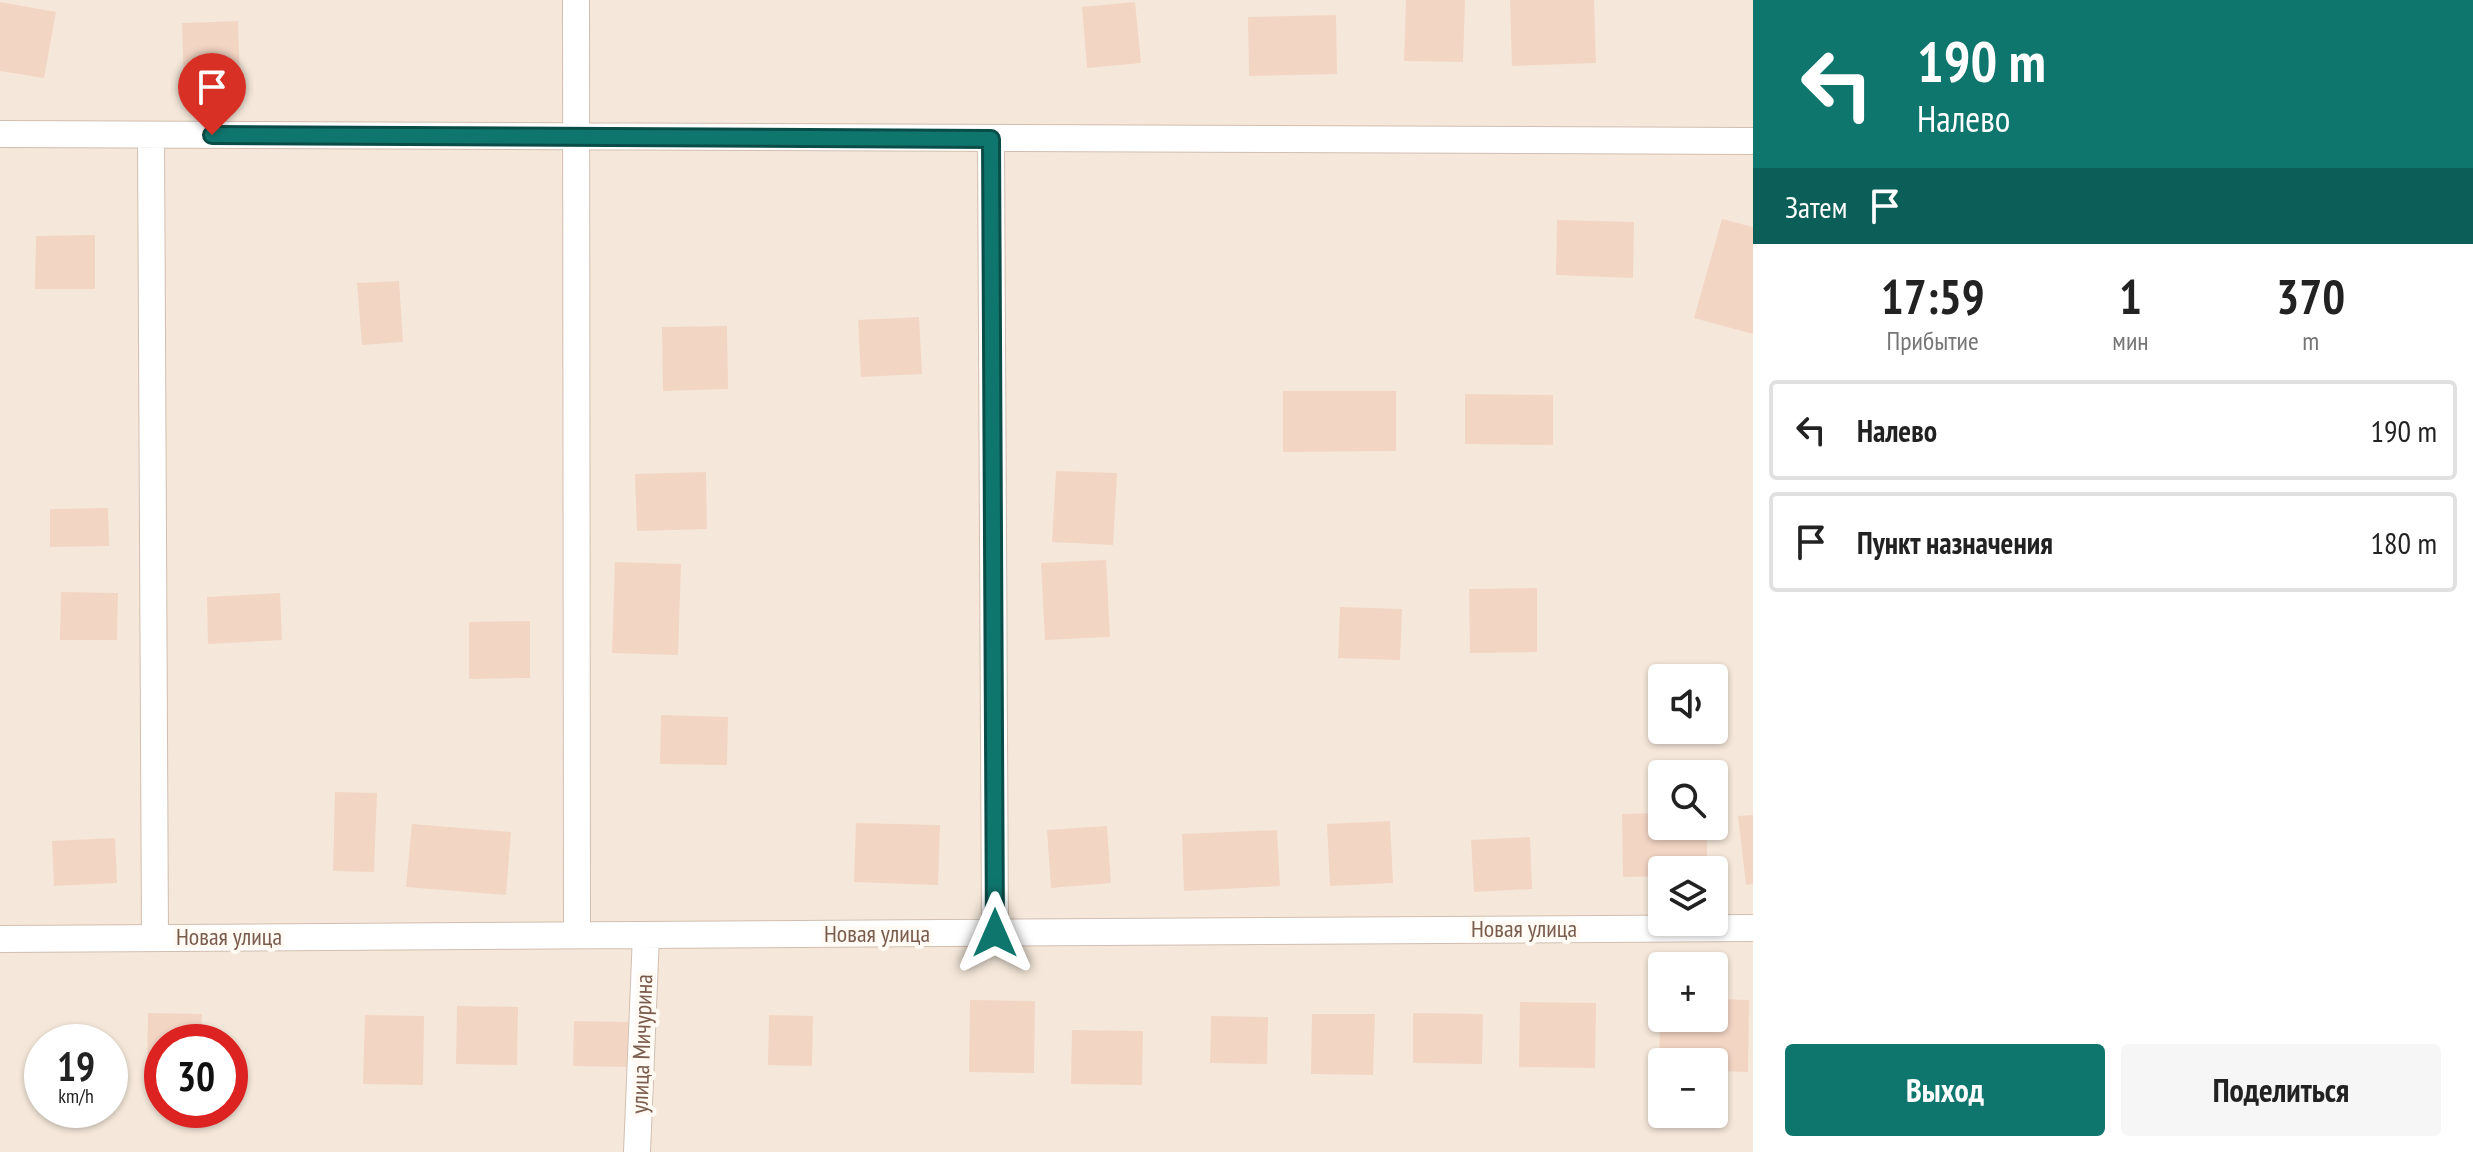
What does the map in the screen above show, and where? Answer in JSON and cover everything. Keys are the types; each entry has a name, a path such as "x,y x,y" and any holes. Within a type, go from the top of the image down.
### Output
{"street":[{"path":"576,0 577,935"},
{"path":"0,134 1753,141"},
{"path":"151,135 155,938"},
{"path":"991,139 995,933"},
{"name":"Новая улица","path":"0,939 1753,928"},
{"name":"улица Мичурина","path":"637,1152 646,935"}],"shaded area":[{"path":"0,0 1753,0 1753,1152 0,1152"}],"building":[{"path":"1406,0 1465,0 1463,62 1404,61"},
{"path":"1510,0 1594,0 1596,63 1512,66"},
{"path":"0,2 56,12 44,78 0,71"},
{"path":"1135,2 1141,63 1087,68 1082,7"},
{"path":"1336,15 1337,74 1249,76 1248,17"},
{"path":"238,21 240,81 184,83 182,23"},
{"path":"1722,219 1753,227 1753,334 1694,318"},
{"path":"1557,220 1634,222 1633,278 1556,275"},
{"path":"95,235 95,289 35,289 36,236"},
{"path":"399,281 403,342 362,345 357,283"},
{"path":"919,317 922,374 861,377 858,320"},
{"path":"727,326 728,389 663,391 662,327"},
{"path":"1283,391 1396,391 1396,451 1283,452"},
{"path":"1465,394 1553,395 1553,445 1465,444"},
{"path":"1056,471 1117,473 1113,545 1052,542"},
{"path":"706,472 707,529 637,531 635,474"},
{"path":"108,508 109,546 50,547 50,509"},
{"path":"1106,560 1110,637 1045,640 1041,563"},
{"path":"615,562 681,564 678,655 612,653"},
{"path":"1537,588 1537,652 1470,653 1469,589"},
{"path":"61,592 118,593 117,640 60,640"},
{"path":"280,593 282,640 208,644 207,597"},
{"path":"1340,607 1402,609 1400,660 1338,658"},
{"path":"530,621 530,678 469,679 469,622"},
{"path":"661,715 728,717 727,765 660,764"},
{"path":"335,792 377,793 374,872 333,871"},
{"path":"1648,813 1648,840 1707,840 1707,856 1648,856 1648,876 1623,877 1622,814"},
{"path":"1753,815 1753,884 1746,885 1738,816"},
{"path":"1390,821 1393,883 1330,886 1327,824"},
{"path":"856,823 940,825 938,885 854,882"},
{"path":"412,824 511,832 506,895 406,887"},
{"path":"1107,826 1111,883 1051,888 1047,830"},
{"path":"1277,830 1280,886 1184,891 1182,834"},
{"path":"1530,837 1532,889 1474,892 1471,840"},
{"path":"115,838 117,883 54,886 52,841"},
{"path":"1728,999 1749,1000 1748,1072 1728,1071 1728,1048 1659,1048 1660,1032 1728,1032"},
{"path":"970,1000 1035,1001 1034,1073 969,1072"},
{"path":"1520,1002 1596,1003 1595,1068 1519,1067"},
{"path":"457,1006 518,1007 517,1065 456,1064"},
{"path":"148,1013 202,1014 202,1024 148,1024"},
{"path":"1413,1013 1483,1014 1482,1064 1413,1063"},
{"path":"1312,1014 1375,1014 1373,1075 1311,1074"},
{"path":"365,1015 424,1016 423,1085 363,1084"},
{"path":"769,1015 813,1016 812,1066 768,1065"},
{"path":"1211,1016 1268,1017 1267,1064 1210,1063"},
{"path":"574,1021 628,1022 627,1067 573,1066"},
{"path":"1072,1030 1143,1031 1142,1085 1071,1084"}],"route":[{"path":"212,135 991,139 995,933"}]}
